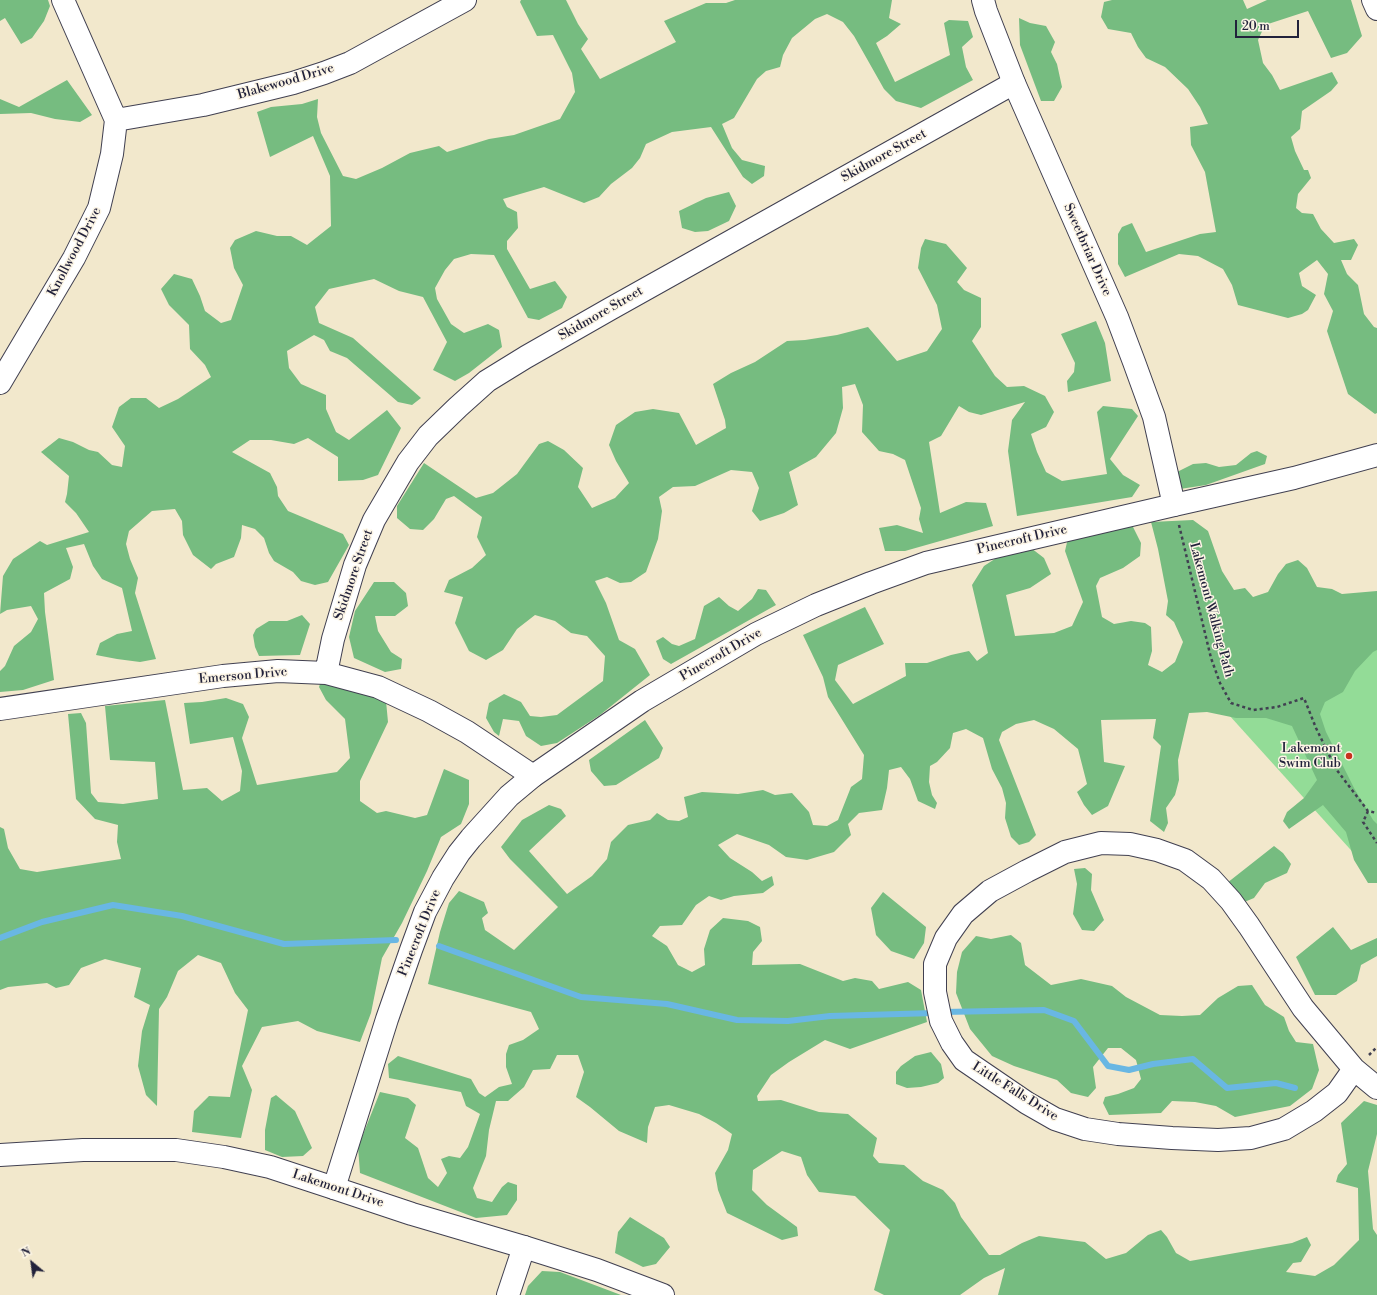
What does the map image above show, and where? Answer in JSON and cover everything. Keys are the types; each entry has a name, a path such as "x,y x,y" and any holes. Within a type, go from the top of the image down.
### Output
{"street":[{"path":"63,0 116,120"},
{"name":"Sweetbriar Drive","path":"983,0 1014,83 1127,342 1154,417 1174,505"},
{"path":"1373,0 1377,9"},
{"name":"Blakewood Drive","path":"116,120 203,105 292,83 324,73 355,60 458,2"},
{"name":"Skidmore Street","path":"326,672 333,639 355,565 374,520 408,462 428,436 486,381 610,309 1014,83"},
{"name":"Knollwood Drive","path":"0,382 74,258 99,208 112,154 116,120"},
{"name":"Pinecroft Drive","path":"334,1188 385,1025 425,912 442,878 467,843 483,823 509,796 533,776 642,701 756,634 816,605 871,583 926,563 1294,478 1377,455"},
{"name":"Emerson Drive","path":"0,709 223,676 278,671 326,672 378,687 429,711 467,732 533,776"},
{"name":"Little Falls Drive","path":"1354,1069 1337,1092 1314,1111 1284,1129 1251,1138 1218,1140 1172,1138 1118,1134 1085,1129 1055,1119 1027,1103 964,1060 952,1043 941,1021 935,992 935,964 946,938 963,914 990,891 1065,852 1101,843 1130,844 1157,850 1185,860 1211,879 1231,902 1253,932 1303,1008 1354,1069 1377,1088"},
{"name":"Lakemont Drive","path":"0,1155 82,1150 176,1150 224,1157 270,1167 412,1214 524,1247 607,1274 663,1295"},
{"path":"508,1295 524,1247"}],"path":[{"name":"Lakemont Walking Path","path":"1174,505 1211,658 1220,683 1231,703 1253,710 1278,707 1304,698 1316,728 1336,769 1368,811"},
{"path":"1377,813 1368,811 1363,822 1377,843"}],"green space":[{"path":"0,0 48,0 50,6 44,21 32,38 21,44 5,18 0,21"},
{"path":"521,0 566,0 578,24 588,39 581,49 600,79 676,42 664,21 706,3 726,3 735,0 892,0 889,18 901,24 876,43 895,82 950,55 944,23 949,20 968,21 973,37 962,47 966,67 973,80 921,108 896,101 884,89 854,36 843,22 827,14 815,19 792,38 783,55 780,67 766,71 757,79 734,118 722,124 732,148 742,160 765,166 764,176 752,184 743,177 711,127 672,132 646,144 640,158 632,168 611,184 599,197 584,203 544,187 503,199 507,207 517,212 518,228 507,241 507,249 530,289 555,281 567,297 562,308 539,320 528,318 494,255 471,254 454,259 445,270 435,288 437,299 451,324 464,333 488,324 499,330 502,347 469,373 455,381 433,370 447,342 423,297 399,291 374,279 329,289 315,307 319,323 353,338 421,398 412,405 398,402 347,358 330,351 324,340 314,335 287,351 289,368 301,384 326,395 326,409 336,432 349,440 387,410 401,428 378,475 363,480 338,481 338,457 308,438 294,444 271,440 250,440 232,452 270,473 277,487 278,496 288,511 343,534 349,545 328,582 315,585 301,581 293,572 274,561 269,553 264,538 255,529 242,525 241,538 234,557 216,564 211,569 193,555 183,535 182,521 175,509 152,511 129,531 126,544 130,559 138,578 135,593 156,659 140,662 96,655 100,643 117,634 132,631 122,588 102,579 93,566 84,544 66,548 73,567 70,579 44,593 54,680 23,690 0,692 0,671 5,666 14,646 31,632 38,619 31,606 7,610 0,614 3,576 13,559 40,541 47,545 89,532 76,513 65,502 69,476 41,452 59,438 98,452 112,465 122,467 125,446 112,427 119,407 131,398 146,398 159,408 178,399 211,377 205,365 190,349 189,325 169,305 161,289 174,274 192,279 205,311 221,323 231,320 243,285 234,268 230,248 235,240 256,231 277,236 291,236 307,245 331,226 330,176 313,136 270,157 257,112 271,107 302,104 318,99 317,117 321,133 343,176 356,179 382,168 410,153 439,146 447,152 489,139 514,135 560,119 575,92 572,73 553,35 537,36 520,2"},
{"path":"1112,0 1243,0 1247,9 1267,0 1351,0 1362,36 1347,53 1331,58 1308,11 1265,25 1258,40 1263,63 1272,75 1280,90 1332,72 1338,83 1331,91 1302,111 1300,129 1291,137 1295,151 1304,170 1308,170 1311,178 1298,194 1296,208 1302,213 1313,214 1321,229 1334,243 1354,239 1358,245 1351,260 1341,260 1347,274 1358,285 1364,314 1374,327 1377,328 1377,413 1375,414 1348,394 1327,331 1333,311 1324,294 1328,274 1317,260 1299,273 1302,286 1316,295 1308,310 1302,314 1288,318 1238,305 1232,285 1223,269 1198,256 1179,254 1125,277 1118,264 1118,234 1122,227 1132,223 1146,252 1200,234 1216,232 1205,172 1191,145 1190,127 1208,124 1200,107 1188,89 1165,67 1146,58 1138,47 1131,33 1108,29 1101,17 1104,2"},
{"path":"1019,18 1030,23 1046,26 1055,42 1051,52 1057,64 1062,87 1054,101 1041,101 1020,45"},
{"path":"67,80 92,115 80,122 55,119 31,113 0,114 0,99 19,107"},
{"path":"729,192 736,206 729,221 708,231 695,232 682,228 679,211 706,198"},
{"path":"925,239 946,244 967,268 957,282 964,290 981,298 981,327 972,341 995,376 1007,387 1024,386 1045,396 1054,412 1046,427 1031,434 1046,472 1062,481 1107,474 1097,412 1103,406 1132,409 1138,416 1110,459 1123,475 1140,485 1132,497 1017,516 1008,451 1012,420 1025,402 981,415 969,412 959,406 941,436 929,442 940,513 966,502 986,503 993,526 905,551 885,551 879,528 897,525 923,533 919,519 921,508 905,460 893,454 879,451 862,432 863,405 855,384 842,387 843,408 836,433 816,457 789,472 798,505 784,513 760,521 752,511 759,488 752,472 731,470 695,486 673,487 659,497 662,511 658,539 646,572 631,582 620,583 607,577 595,581 606,603 619,640 635,649 650,675 600,715 557,743 541,746 526,736 519,721 503,719 499,736 494,732 486,718 489,703 504,694 521,702 530,716 541,717 557,715 603,681 605,656 587,636 571,633 555,621 535,615 517,629 503,650 486,660 469,651 455,623 463,597 444,592 449,580 472,568 486,555 477,537 482,517 454,496 446,499 434,519 423,530 410,529 397,518 397,506 424,463 476,498 493,493 517,474 539,444 548,441 564,450 583,468 578,487 592,508 615,498 629,483 616,461 609,445 616,425 635,412 653,409 679,413 696,445 726,428 725,420 713,384 731,373 755,362 787,341 837,335 868,327 897,361 927,351 942,329 937,305 918,268 921,248"},
{"path":"1096,321 1105,343 1111,381 1068,392 1067,381 1074,372 1075,363 1061,334"},
{"path":"1257,451 1267,456 1265,464 1206,485 1180,489 1175,473 1193,464 1206,463 1219,467 1236,465 1251,453"},
{"path":"1193,520 1208,531 1222,571 1234,590 1245,588 1253,597 1268,592 1278,574 1286,564 1298,560 1307,568 1317,587 1332,589 1342,594 1377,591 1377,650 1373,652 1355,671 1343,692 1325,702 1320,714 1326,732 1354,788 1373,820 1377,824 1377,883 1368,883 1354,860 1346,832 1323,805 1289,829 1283,821 1287,812 1304,798 1317,780 1292,726 1266,718 1236,718 1207,712 1189,713 1178,760 1179,780 1175,795 1166,808 1168,823 1164,832 1150,821 1161,746 1153,738 1156,719 1101,720 1104,762 1125,766 1108,806 1092,815 1084,805 1077,792 1087,784 1078,749 1054,729 1034,720 1016,724 1002,732 999,740 1036,835 1029,842 1019,845 1011,837 1005,818 1006,803 1002,788 992,769 983,738 966,729 953,733 950,748 937,762 930,766 929,782 932,795 937,803 935,809 918,801 910,779 901,767 889,770 882,810 859,813 848,824 851,835 834,852 807,860 786,857 769,845 737,834 718,845 730,858 752,872 762,881 772,876 774,885 763,893 734,896 721,900 709,896 696,905 682,925 660,926 652,936 667,946 678,965 692,972 705,965 704,949 710,930 723,918 748,921 760,927 762,941 753,952 752,965 800,964 843,981 855,978 872,981 879,989 908,982 921,990 927,1022 850,1049 825,1040 771,1075 757,1096 758,1101 781,1100 819,1112 848,1114 877,1138 873,1156 879,1163 904,1165 923,1181 943,1190 955,1203 961,1217 989,1255 1000,1255 1039,1236 1085,1242 1106,1259 1126,1253 1148,1235 1161,1230 1167,1237 1176,1253 1190,1261 1292,1243 1307,1237 1311,1245 1301,1262 1293,1263 1286,1272 1315,1276 1334,1265 1359,1240 1358,1188 1336,1182 1338,1175 1347,1164 1341,1123 1364,1101 1377,1105 1377,1134 1368,1171 1373,1229 1377,1235 1377,1295 998,1295 1005,1268 984,1278 960,1295 884,1295 874,1290 890,1230 855,1196 819,1192 807,1175 801,1157 782,1151 753,1170 752,1190 767,1205 797,1227 798,1236 782,1240 727,1213 718,1190 715,1173 728,1150 732,1134 699,1114 669,1105 655,1107 648,1127 647,1143 619,1131 576,1097 584,1072 578,1055 557,1055 550,1069 533,1070 524,1087 508,1101 496,1101 489,1130 486,1156 473,1188 477,1198 492,1202 502,1187 508,1182 517,1185 517,1200 507,1215 476,1218 360,1173 358,1147 380,1092 408,1098 416,1105 405,1138 418,1148 428,1178 438,1187 447,1173 441,1159 449,1156 460,1158 468,1147 480,1114 466,1106 461,1092 389,1078 388,1064 398,1056 471,1079 479,1093 485,1097 499,1087 512,1084 506,1067 506,1054 509,1045 523,1040 539,1029 531,1012 428,984 440,932 449,903 459,891 484,902 488,913 482,918 485,930 514,950 558,907 510,859 501,847 522,820 549,805 561,809 566,816 529,851 567,894 592,876 607,859 611,842 628,825 650,820 657,813 668,820 679,821 688,817 684,797 702,792 738,794 763,790 775,795 792,793 809,812 813,825 827,826 838,820 851,787 862,779 864,755 828,697 823,677 803,635 865,607 884,644 838,665 835,680 853,704 906,676 905,663 927,663 969,651 977,661 988,653 972,585 984,566 1004,553 1031,548 1044,558 1051,574 1030,588 1006,595 1015,636 1054,633 1072,626 1083,602 1065,551 1068,538 1132,525 1141,543 1140,556 1123,568 1100,578 1096,586 1102,617 1114,624 1131,621 1145,623 1151,627 1152,651 1148,665 1162,672 1175,662 1183,642 1174,622 1166,615 1168,601 1151,522"},
{"path":"374,582 394,582 406,593 408,606 395,616 375,616 378,631 391,652 402,659 401,669 385,672 354,658 349,637 355,611"},
{"path":"758,589 766,590 776,605 671,664 663,659 656,641 663,637 672,644 679,646 695,639 704,606 719,597 729,606 738,611 752,599"},
{"path":"302,615 310,624 300,655 259,656 255,647 253,635 256,629 269,621 287,621"},
{"name":"Lakemont Swim Club","path":"1377,618 1377,879 1192,674"},
{"path":"321,681 386,701 388,722 360,781 360,801 377,813 386,811 415,818 427,815 444,769 469,780 469,804 461,824 441,837 427,871 402,923 382,958 371,1013 360,1042 317,1031 298,1021 262,1027 242,1066 252,1090 241,1138 192,1132 194,1111 209,1096 230,1097 248,1010 235,993 221,963 198,955 178,971 167,997 159,1009 157,1106 146,1095 138,1066 142,1031 150,1005 134,997 141,968 105,959 81,968 69,985 56,988 47,983 8,987 0,990 0,827 4,829 8,848 20,869 37,872 121,859 117,842 118,825 95,819 76,799 68,714 81,713 86,723 91,793 98,802 123,804 158,799 155,762 110,760 105,706 165,700 183,790 207,788 222,801 240,791 242,771 233,737 190,744 184,703 226,698 243,704 249,717 242,738 257,785 337,772 350,758 345,719 326,700 319,687"},
{"path":"645,720 663,748 659,758 616,785 604,786 591,771 589,760"},
{"path":"1274,846 1283,853 1291,864 1287,873 1265,883 1254,898 1242,903 1227,883"},
{"path":"1085,868 1092,874 1091,890 1104,920 1094,931 1082,930 1073,914 1077,884 1074,869"},
{"path":"883,892 926,927 924,943 914,959 891,951 876,935 871,908"},
{"path":"1333,927 1351,950 1377,938 1377,956 1361,965 1357,981 1336,995 1315,995 1296,957"},
{"path":"1011,935 1021,943 1025,965 1051,985 1081,979 1112,986 1126,997 1160,1015 1200,1015 1218,998 1238,986 1252,985 1265,1005 1284,1017 1289,1031 1296,1042 1313,1044 1319,1070 1312,1089 1290,1106 1235,1117 1216,1106 1195,1102 1172,1101 1161,1113 1109,1115 1103,1103 1105,1097 1134,1088 1141,1079 1136,1060 1121,1048 1108,1048 1093,1067 1096,1088 1088,1097 1071,1093 1057,1080 1014,1066 992,1056 970,1029 956,993 957,972 962,952 976,936 991,939"},
{"path":"931,1052 941,1064 944,1078 938,1083 921,1087 907,1088 896,1084 896,1072 901,1066 915,1056"},
{"path":"276,1095 295,1111 312,1148 303,1156 282,1157 265,1150 265,1130 271,1098"},
{"path":"630,1217 664,1238 670,1247 656,1264 643,1267 615,1253 618,1232"},
{"path":"542,1271 560,1272 621,1295 525,1295 528,1286"}],"waterway":[{"path":"0,938 42,922 113,905 182,916 284,944 396,940"},
{"path":"439,946 581,997 667,1004 737,1020 788,1021 830,1016 935,1013"},
{"path":"944,1012 1044,1010 1074,1021 1108,1066 1129,1070 1153,1064 1193,1059 1227,1088 1276,1083 1295,1088"}],"place":[{"name":"Lakemont Swim Club","path":"1349,756"}]}
